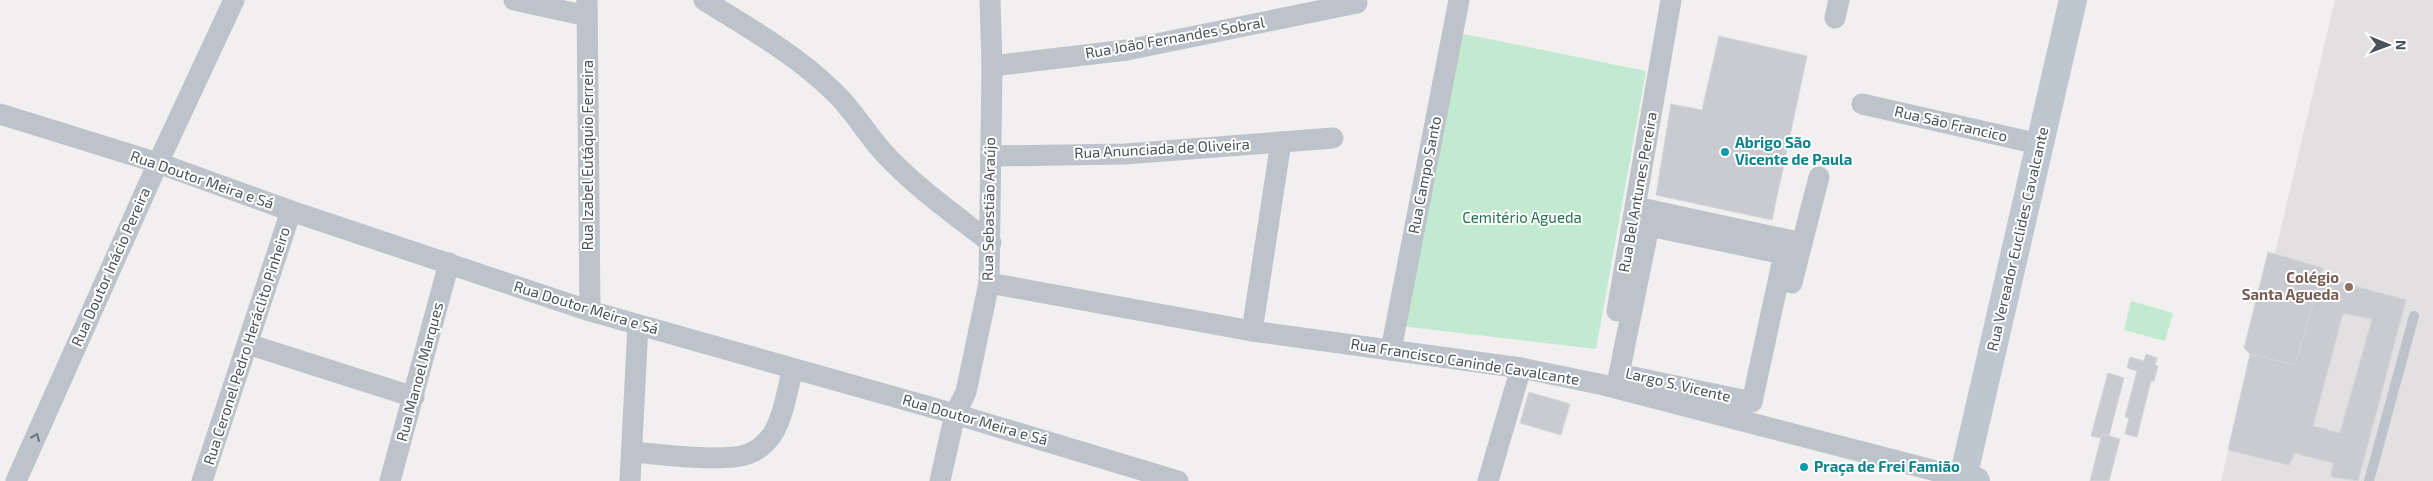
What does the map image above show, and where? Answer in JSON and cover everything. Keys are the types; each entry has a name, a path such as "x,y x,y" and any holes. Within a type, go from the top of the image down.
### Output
{"street":[{"name":"Rua Doutor Inácio Pereira","path":"16,481 158,163 234,0"},
{"path":"514,0 587,8"},
{"path":"704,0 786,53 820,78 834,91 882,151 903,173 991,243"},
{"name":"Rua Sebastião Araújo","path":"940,481 955,414 966,392 988,283 991,243 992,66 990,0"},
{"name":"Rua Campo Santo","path":"1391,350 1460,0"},
{"name":"Rua Bel Antunes Pereira","path":"1604,385 1671,0"},
{"name":"Rua Vereador Euclides Cavalcante","path":"1970,480 2039,144 2073,0"},
{"name":"Rua João Fernandes Sobral","path":"992,66 1127,50 1357,3"},
{"name":"Rua Izabel Eutáquio Ferreira","path":"587,8 590,311"},
{"name":"Rua São Francico","path":"1862,104 2039,144"},
{"name":"Rua Doutor Meira e Sá","path":"0,114 158,163 291,211 590,311 955,414 1178,481"},
{"name":"Rua Anunciada de Oliveira","path":"991,156 1125,154 1333,138"},
{"path":"1252,331 1281,142"},
{"path":"1759,424 1793,248 1819,177"},
{"path":"1636,207 1793,248"},
{"name":"Rua Ceronel Pedro Heráclito Pinheiro","path":"202,481 291,211"},
{"name":"Largo S. Vicente","path":"1649,226 1793,248 1752,402 1618,374 1649,226"},
{"name":"Rua Manoel Marques","path":"390,481 449,264"},
{"name":"Rua Francisco Caninde Cavalcante","path":"988,283 1252,331 1521,368 1604,385 1970,480"},
{"path":"630,481 638,325"},
{"path":"248,344 414,397"},
{"path":"1488,481 1521,368"},
{"path":"632,452 710,457 747,454 758,449 770,437 777,425 793,369"}],"lane":[{"path":"2369,481 2414,316"}],"shaded area":[{"name":"Colégio Santa Agueda","path":"2335,0 2433,0 2433,481 2221,481"}],"green space":[{"name":"Cemitério Agueda","path":"1459,33 1646,71 1596,349 1401,326"},
{"path":"2131,301 2173,313 2165,341 2124,330"}],"building":[{"name":"Abrigo São Vicente de Paula","path":"1719,36 1807,56 1772,220 1656,195 1671,104 1702,110"},
{"path":"2268,252 2323,268 2295,365 2250,354 2244,348"},
{"path":"2321,277 2406,300 2358,481 2331,477 2333,463 2295,453 2289,465 2228,450 2250,354 2295,365","holes":["2343,313 2372,319 2340,433 2313,426"]},
{"path":"2146,354 2157,358 2155,365 2158,366 2154,381 2151,381 2137,437 2125,434 2129,418 2125,417 2137,371 2127,368 2130,357 2144,361"},
{"path":"2108,373 2124,378 2109,436 2102,434 2101,438 2091,436"},
{"path":"1529,392 1570,404 1561,435 1520,423"},
{"path":"2102,434 2120,439 2109,481 2090,481"}],"place":[{"name":"Abrigo São Vicente de Paula","path":"1725,152"},
{"name":"Colégio Santa Agueda","path":"2349,287"},
{"name":"Praça de Frei Famião","path":"1804,467"}]}
